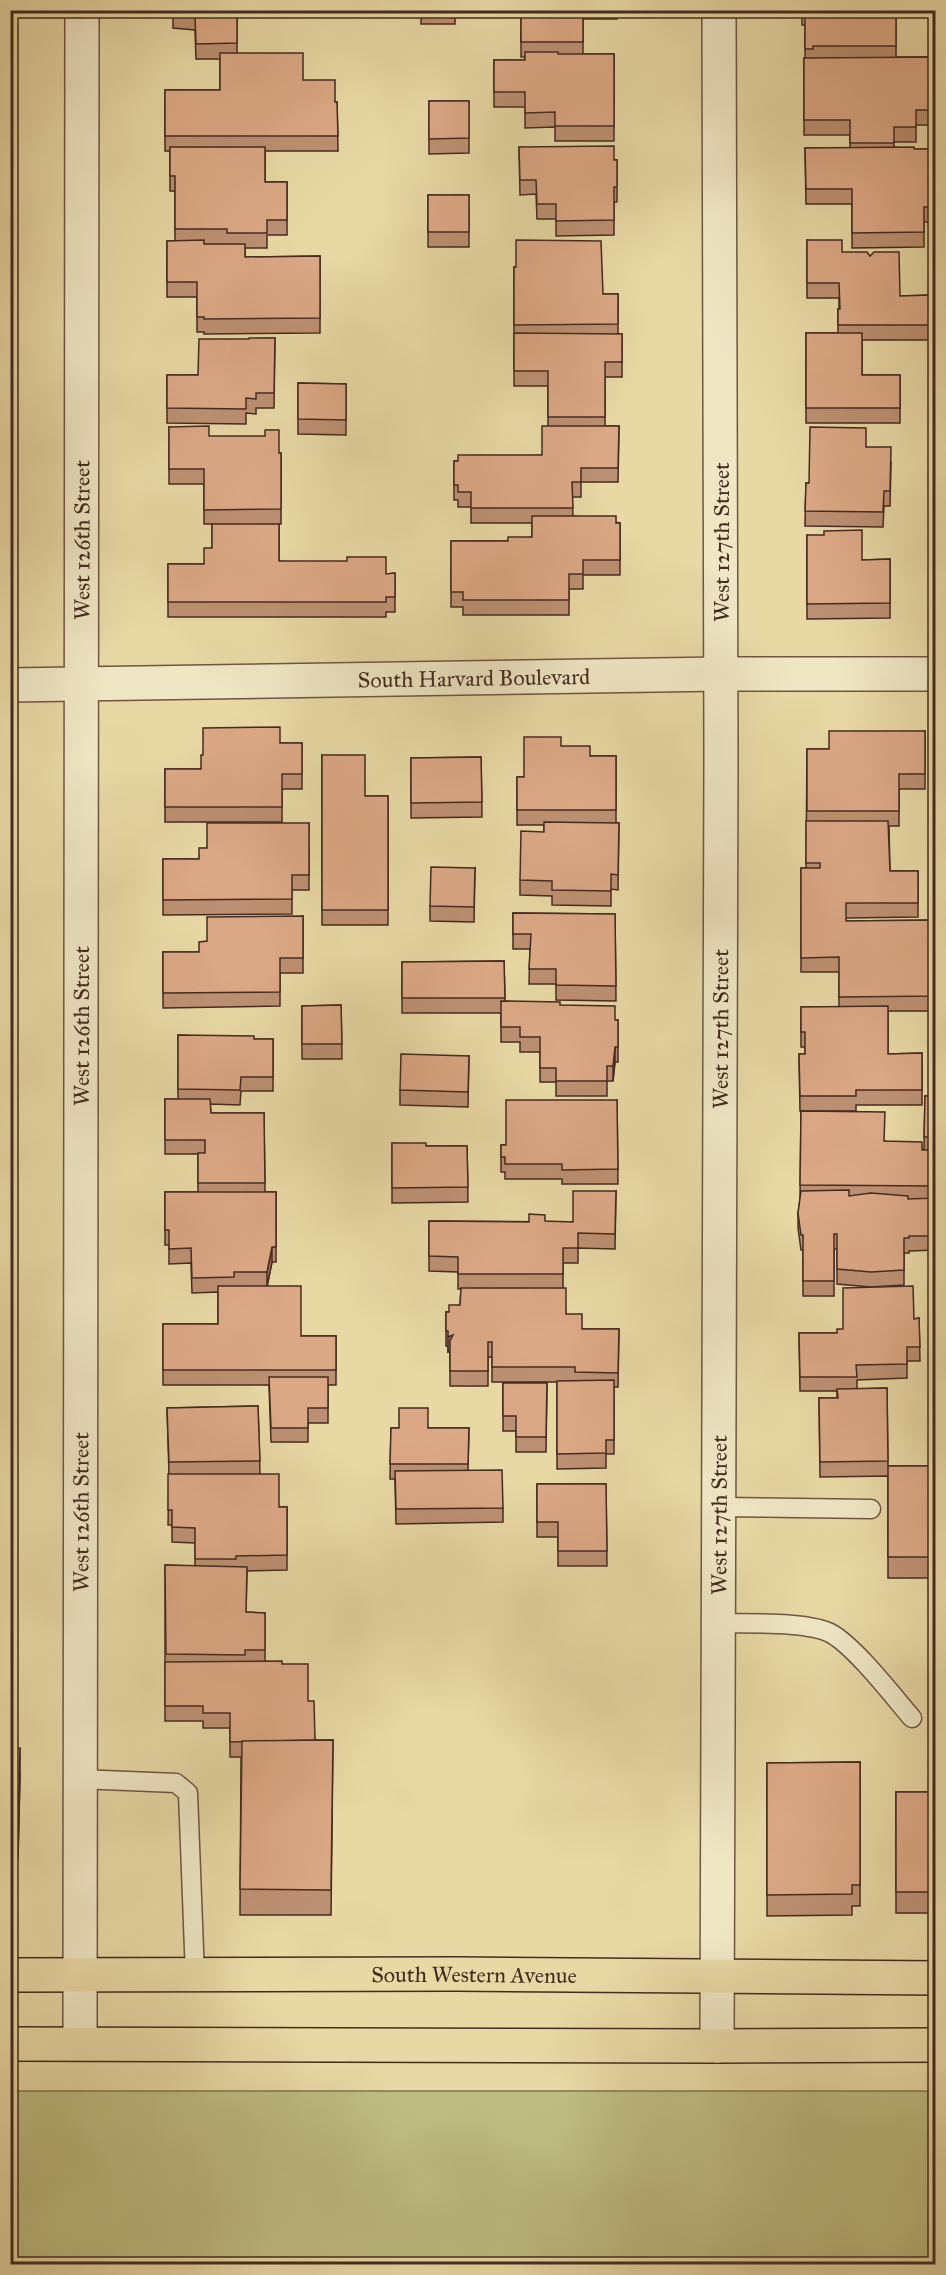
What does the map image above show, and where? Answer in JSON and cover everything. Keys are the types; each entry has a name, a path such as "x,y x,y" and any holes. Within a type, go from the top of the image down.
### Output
{"main road":[{"name":"South Western Avenue","path":"10,1975 456,1974 936,1978"},
{"path":"10,2044 936,2045"}],"street":[{"name":"West 126th Street","path":"80,2043 82,10"},
{"name":"West 127th Street","path":"717,2046 721,674 719,10"},
{"name":"South Harvard Boulevard","path":"10,685 721,674 936,674"}],"lane":[{"path":"718,1507 871,1509"},
{"path":"718,1623 803,1626 832,1634 854,1652 912,1718"},
{"path":"79,1779 176,1783 188,1794 195,1976"}],"shaded area":[{"path":"11,2091 935,2091 935,2264 11,2264"}],"building":[{"path":"173,10 237,10 237,43 196,44 195,15 173,13"},
{"path":"521,10 583,10 583,42 521,42"},
{"path":"802,10 896,10 896,46 813,46 813,49 805,49 805,11"},
{"path":"525,52 614,54 614,126 555,126 555,112 525,113 525,92 494,92 494,60 525,60"},
{"path":"220,53 303,53 303,80 335,80 338,136 165,136 165,90 220,90"},
{"path":"936,57 936,110 916,110 916,127 894,127 894,143 850,143 850,120 804,120 804,58"},
{"path":"429,101 469,101 469,138 429,139"},
{"path":"614,146 614,160 617,160 617,187 614,187 614,220 556,221 556,204 537,204 536,180 520,180 519,147"},
{"path":"170,147 265,147 265,182 287,182 287,220 267,220 267,233 227,233 227,229 175,229 175,176 170,176"},
{"path":"914,147 914,149 929,149 930,207 924,207 924,232 852,233 852,189 806,189 805,148"},
{"path":"428,195 469,195 469,232 428,232"},
{"path":"204,240 204,244 245,244 245,257 320,256 320,318 204,319 204,317 197,317 197,282 167,282 167,241"},
{"path":"516,240 601,241 603,294 618,294 618,324 514,325"},
{"path":"807,240 842,240 842,252 867,252 870,256 874,252 899,252 900,296 931,295 931,325 838,325 839,283 807,283"},
{"path":"514,333 622,334 622,362 605,362 605,417 548,417 548,371 514,371"},
{"path":"806,333 862,333 862,375 900,375 900,408 806,408"},
{"path":"275,338 274,393 256,393 256,399 246,398 246,409 167,408 167,375 198,375 199,339"},
{"path":"298,383 346,384 346,420 298,419"},
{"path":"209,426 209,436 265,436 265,430 279,430 281,509 204,510 204,469 169,469 169,427"},
{"path":"542,426 619,426 618,468 581,468 581,482 572,482 573,508 471,508 471,492 458,492 458,485 454,485 454,461 458,461 458,455 542,455"},
{"path":"810,427 866,428 866,447 891,447 890,491 884,491 883,512 805,511 806,483 809,483"},
{"path":"532,516 616,516 616,523 620,523 620,560 583,560 583,574 569,574 569,600 463,600 463,592 451,592 451,541 508,541 508,537 532,537"},
{"path":"212,524 279,524 279,561 347,561 347,557 386,557 386,574 395,573 395,597 386,597 386,602 168,602 168,564 204,564 204,548 212,548"},
{"path":"862,530 862,560 890,559 890,603 807,604 807,535 824,535 824,531"},
{"path":"280,727 280,743 302,743 302,774 282,774 282,807 165,807 165,769 201,769 203,728"},
{"path":"829,731 925,731 925,774 899,774 899,811 807,811 807,749 829,749"},
{"path":"524,737 561,737 561,746 590,746 590,756 616,756 616,810 517,810 517,777 524,777"},
{"path":"322,755 365,755 365,796 388,796 388,910 322,910"},
{"path":"481,757 482,802 411,803 411,758"},
{"path":"806,821 888,821 890,871 918,871 918,903 846,903 846,921 936,920 936,996 839,997 839,957 801,958 801,868 820,868 820,863 806,863"},
{"path":"544,822 619,823 618,875 611,874 611,891 552,890 552,881 520,880 521,831 544,832"},
{"path":"207,823 309,823 309,875 292,875 292,899 163,900 163,859 199,859 199,848 207,848"},
{"path":"431,867 475,868 474,907 430,906"},
{"path":"513,913 615,914 616,986 556,985 556,969 529,969 531,934 513,934"},
{"path":"303,916 303,958 280,958 280,992 163,993 163,952 199,952 199,942 207,941 207,917"},
{"path":"504,961 505,998 402,998 402,962"},
{"path":"501,1001 615,1006 615,1020 618,1020 618,1047 615,1047 613,1066 607,1066 607,1081 556,1081 556,1068 540,1068 540,1037 520,1037 520,1027 501,1027"},
{"path":"341,1005 342,1044 302,1044 302,1006"},
{"path":"888,1006 888,1054 922,1053 922,1090 856,1090 856,1096 800,1096 799,1054 805,1054 805,1032 801,1032 801,1007"},
{"path":"178,1035 254,1036 254,1039 273,1039 273,1077 241,1077 240,1090 178,1089"},
{"path":"401,1054 469,1056 468,1092 400,1090"},
{"path":"925,1096 936,1096 936,1137 924,1137"},
{"path":"165,1099 210,1099 211,1113 264,1113 265,1183 198,1183 198,1153 205,1153 205,1140 165,1140"},
{"path":"506,1100 617,1100 618,1169 562,1170 562,1164 505,1164 505,1157 501,1157 501,1145 506,1145"},
{"path":"801,1111 885,1112 884,1141 922,1142 922,1150 936,1150 936,1186 800,1185"},
{"path":"392,1143 467,1146 468,1187 392,1188"},
{"path":"849,1190 849,1196 871,1193 908,1196 908,1199 936,1198 936,1236 904,1238 904,1270 871,1272 837,1269 837,1234 834,1234 834,1281 803,1281 803,1235 801,1235 798,1213 801,1191"},
{"path":"573,1191 616,1191 615,1234 578,1233 578,1248 563,1248 563,1274 458,1274 458,1257 429,1256 429,1221 529,1222 529,1214 545,1215 545,1221 573,1222"},
{"path":"165,1192 276,1192 276,1247 272,1247 267,1272 234,1272 234,1277 192,1278 191,1248 169,1249 169,1230 165,1230"},
{"path":"218,1286 301,1286 301,1336 336,1336 336,1370 163,1370 163,1324 218,1324"},
{"path":"913,1286 914,1319 919,1318 920,1347 907,1347 907,1364 856,1365 857,1377 800,1377 799,1333 837,1333 837,1329 843,1329 843,1288"},
{"path":"461,1288 566,1288 566,1314 582,1314 582,1329 619,1329 618,1373 575,1372 575,1367 492,1367 492,1342 488,1342 488,1371 450,1371 450,1341 453,1335 448,1337 448,1331 446,1331 446,1312 449,1312 449,1305 460,1305"},
{"path":"269,1377 328,1377 328,1408 308,1408 308,1428 271,1428"},
{"path":"614,1380 614,1440 606,1440 606,1453 557,1454 557,1381"},
{"path":"503,1383 547,1383 546,1437 516,1437 516,1416 503,1416"},
{"path":"887,1388 888,1461 820,1462 819,1398 838,1398 837,1389"},
{"path":"258,1406 260,1461 169,1462 167,1408"},
{"path":"399,1408 428,1408 428,1428 469,1428 468,1464 390,1464 391,1428 399,1428"},
{"path":"888,1466 936,1466 936,1557 888,1557"},
{"path":"502,1470 503,1508 396,1509 395,1471"},
{"path":"168,1474 279,1474 279,1507 287,1507 287,1555 195,1559 195,1528 172,1527 172,1510 168,1510"},
{"path":"537,1484 606,1484 607,1551 558,1551 558,1522 537,1522"},
{"path":"165,1565 247,1567 246,1612 265,1613 265,1650 245,1650 245,1655 166,1654"},
{"path":"282,1661 282,1664 308,1664 308,1701 314,1701 315,1740 230,1742 230,1713 203,1713 203,1706 165,1706 165,1662"},
{"path":"333,1740 331,1890 240,1889 242,1741"},
{"path":"10,1748 20,1748 18,1833 10,1833"},
{"path":"860,1762 860,1885 852,1885 852,1894 767,1895 767,1763"},
{"path":"896,1792 936,1792 936,1892 896,1892"}]}
